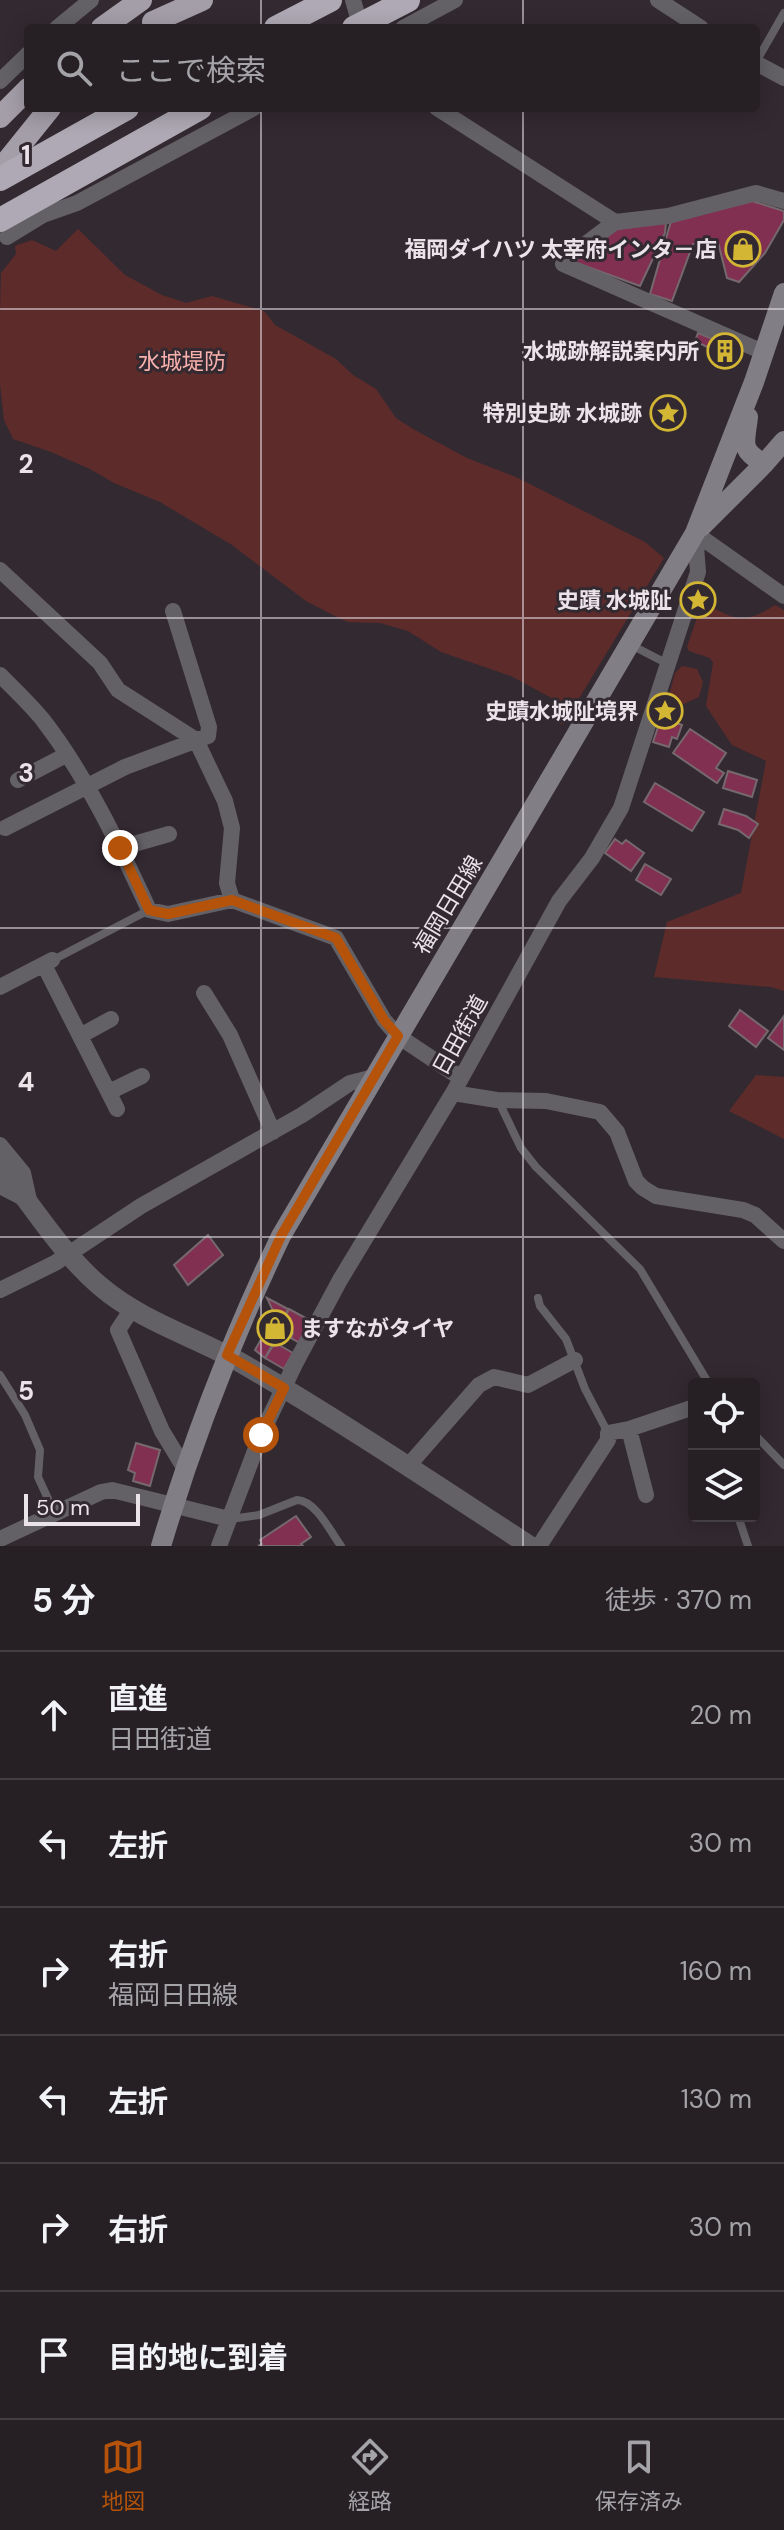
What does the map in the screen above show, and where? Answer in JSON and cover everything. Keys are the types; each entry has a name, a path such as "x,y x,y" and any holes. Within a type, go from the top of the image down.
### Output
{"highway":[{"path":"150,24 185,0"},
{"path":"151,24 202,0"},
{"path":"284,24 330,0"},
{"path":"362,24 408,0"},
{"path":"107,24 137,1"},
{"path":"0,117 24,93"},
{"path":"0,170 47,112"},
{"path":"0,179 120,112"},
{"path":"2,233 194,112"}],"main road":[{"name":"福岡日田線","path":"161,1546 185,1469 227,1355 281,1236 695,533 754,382 784,293"},
{"path":"754,382 744,448 748,455 776,454"},
{"path":"695,533 776,454"}],"street":[{"path":"62,24 91,0"},
{"path":"353,0 360,24"},
{"path":"410,24 455,0"},
{"path":"658,0 695,24"},
{"path":"0,81 24,58"},
{"path":"760,65 784,78"},
{"path":"2,233 77,203 247,112"},
{"path":"443,112 615,222"},
{"path":"763,352 563,264 615,222 668,216 756,193 784,201"},
{"path":"695,533 784,596"},
{"name":"日田街道","path":"219,1546 261,1435 340,1280 457,1086 559,901 592,858 621,808 698,572 695,533"},
{"path":"0,570 100,663 118,690 196,740 225,801 232,828 227,883 232,900"},
{"path":"5,828 125,767 208,736 209,727 173,611"},
{"path":"0,675 42,719 66,755 120,848 149,910 168,914 232,900 336,938 384,1020 398,1036 457,1086 497,1100 546,1101 600,1112 617,1132 636,1181 643,1188 656,1196 743,1210 755,1215 784,1241"},
{"path":"18,780 66,755"},
{"path":"120,848 169,834"},
{"path":"0,987 48,962 80,1036 117,1109"},
{"path":"204,993 230,1035 273,1132"},
{"path":"80,1036 111,1019"},
{"path":"109,1092 142,1076"},
{"path":"0,1290 69,1253 141,1206 273,1132 350,1083 374,1077"},
{"path":"0,1145 23,1173 30,1201"},
{"path":"0,1165 69,1253 99,1285 132,1309 227,1355 284,1388 408,1466 516,1542"},
{"path":"0,1186 30,1201"},
{"path":"132,1309 118,1330 162,1431 185,1469"},
{"path":"408,1466 479,1385 494,1377 528,1385 575,1360"},
{"path":"539,1546 608,1440 608,1433 688,1409"},
{"path":"629,1429 646,1495"},
{"path":"0,1539 101,1492 112,1490 229,1519"}],"lane":[{"path":"760,56 784,13"},
{"path":"630,644 668,664"},
{"path":"48,962 149,910"},
{"path":"497,1100 521,1148 536,1167 640,1269 705,1378"},
{"path":"538,1298 540,1306 566,1339 585,1389 608,1433"},
{"path":"0,1375 25,1415 40,1450 38,1477 55,1514"},
{"path":"760,1440 784,1465"},
{"path":"229,1519 259,1515 303,1500 311,1505 341,1546"},
{"path":"740,1522 748,1546"}],"green space":[{"name":"水城堤防","path":"78,229 125,275 162,295 186,303 212,296 264,311 275,325 336,359 353,375 376,389 396,418 413,429 467,458 518,478 645,542 664,558 563,725 549,718 557,701 511,676 441,652 408,631 380,623 348,622 339,618 306,601 232,545 160,502 51,452 13,439 4,420 0,384 1,273 16,254 15,246 32,240 56,251"},
{"path":"705,604 740,618 755,616 775,605 784,610 784,991 771,987 654,977 667,922 741,893 766,761 732,745 706,706 713,663 710,658 689,651 687,647 701,606"},
{"path":"682,666 697,669 703,682 699,697 684,704 675,701 670,692 675,673"},
{"path":"756,1075 784,1077 784,1139 729,1111"}],"building":[{"name":"福岡ダイハツ 太宰府インタ－店","path":"752,201 784,211 784,220 765,253 739,282 727,278 718,242 707,245 705,241 693,244 672,301 650,294 671,221"},
{"path":"666,222 665,233 640,286 574,262 612,230"},
{"path":"698,333 713,339 709,348 695,341"},
{"name":"水城跡解説案内所","path":"720,343 735,350 731,358 716,351"},
{"path":"661,718 682,725 677,739 672,737 669,747 653,742"},
{"path":"690,729 726,753 716,768 724,773 717,783 673,753"},
{"path":"728,771 757,780 752,797 723,788"},
{"path":"655,783 704,812 692,831 644,802"},
{"path":"724,809 746,816 758,824 749,838 738,830 719,824"},
{"path":"615,839 622,844 626,840 644,853 631,871 605,853"},
{"path":"645,864 671,879 661,895 636,880"},
{"path":"740,1010 768,1031 756,1047 729,1026"},
{"path":"784,1016 784,1050 768,1038"},
{"path":"208,1235 223,1255 188,1285 174,1265"},
{"name":"ますながタイヤ","path":"267,1298 288,1309 280,1327 284,1329 265,1358 255,1350 275,1315"},
{"path":"289,1309 311,1321 300,1343 291,1338 293,1333 280,1327"},
{"path":"274,1342 293,1353 284,1369 265,1358"},
{"path":"136,1443 160,1450 150,1486 133,1481 135,1473 128,1470"},
{"path":"296,1516 311,1537 301,1544 303,1546 258,1546 262,1544 260,1540"}],"place":[{"name":"福岡ダイハツ 太宰府インタ－店","path":"743,249"},
{"name":"水城跡解説案内所","path":"725,351"},
{"name":"特別史跡 水城跡","path":"668,413"},
{"name":"史蹟 水城阯","path":"698,600"},
{"name":"史蹟水城阯境界","path":"665,711"},
{"name":"ますながタイヤ","path":"275,1328"}],"route":[{"path":"120,848 149,910 168,914 232,900 336,938 384,1020 398,1036 281,1236 227,1355 284,1388 261,1435"}]}
